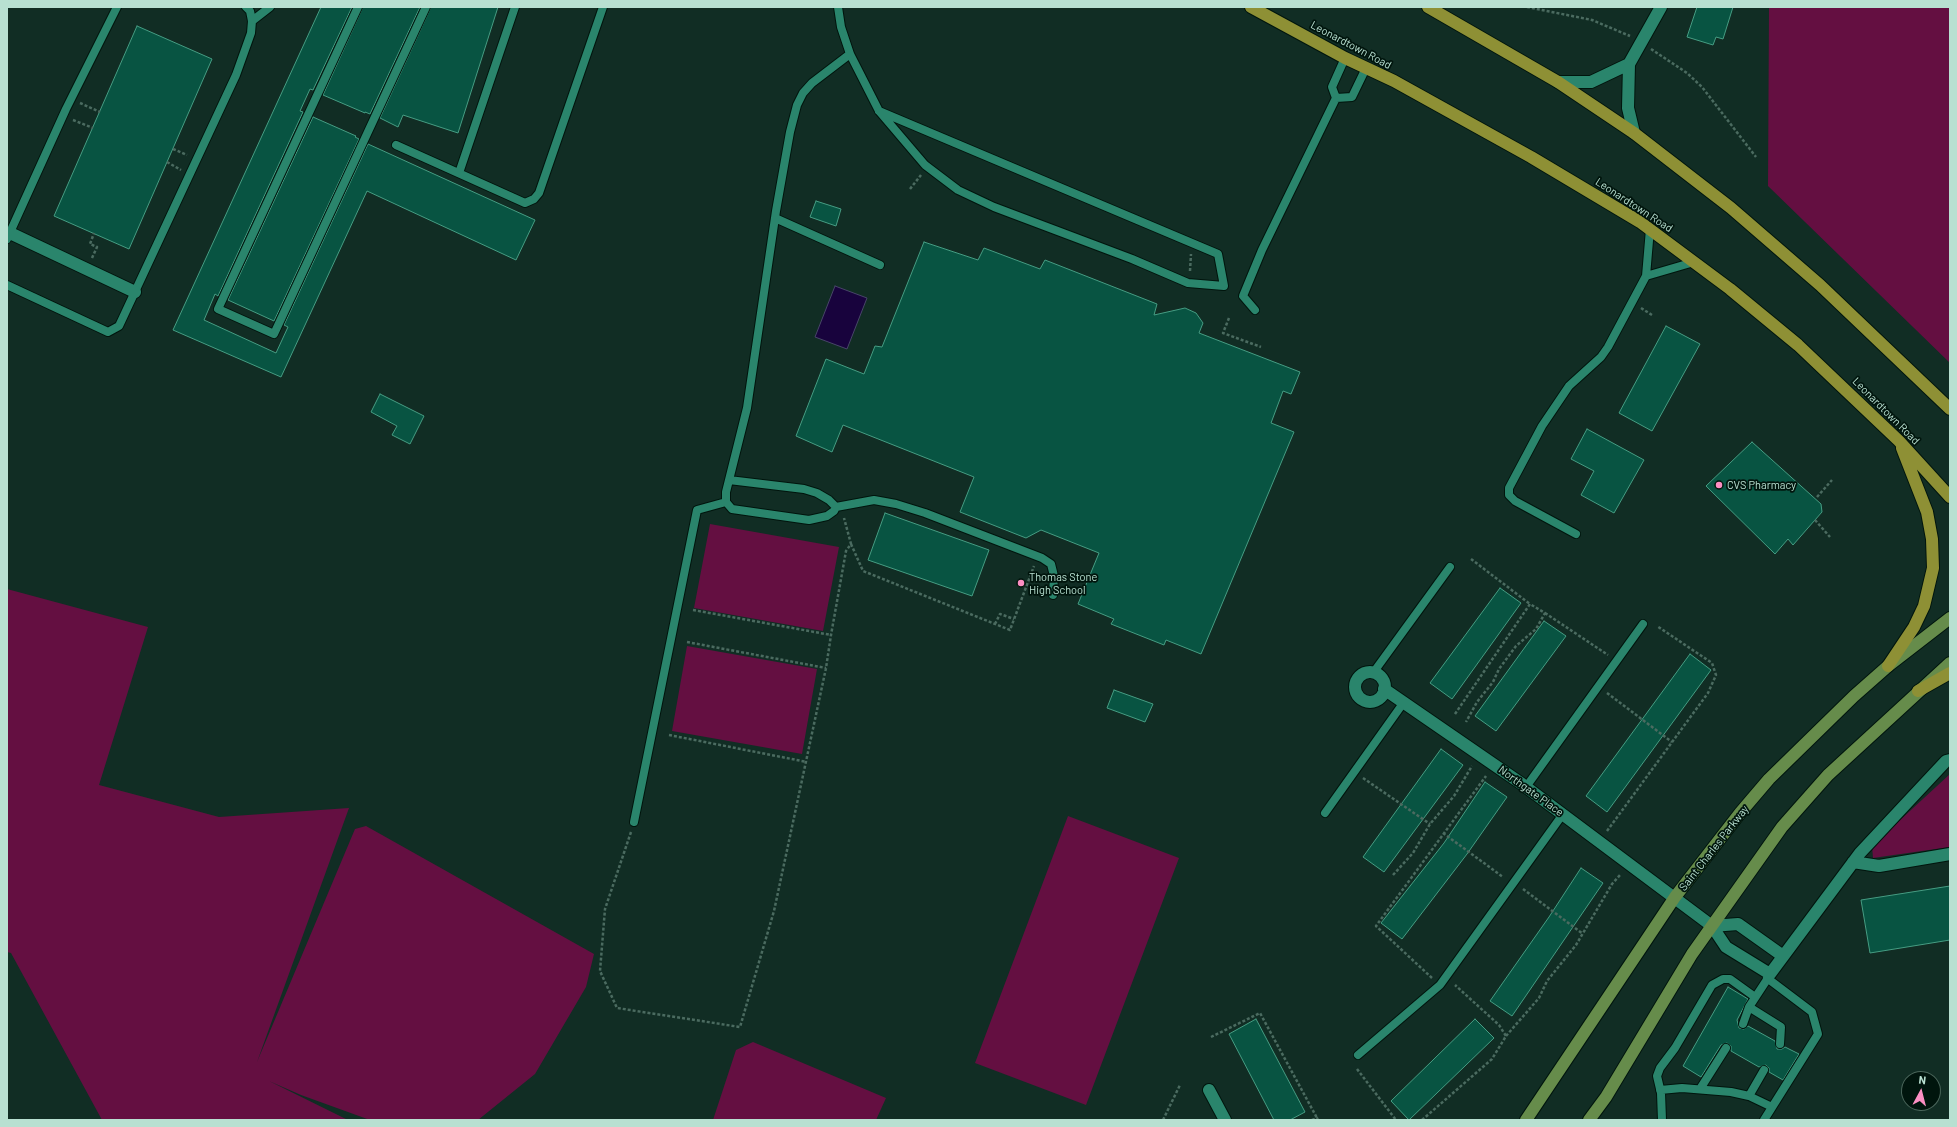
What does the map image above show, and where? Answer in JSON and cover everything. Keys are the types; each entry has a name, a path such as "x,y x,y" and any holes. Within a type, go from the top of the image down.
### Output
{"highway":[{"name":"Leonardtown Road","path":"1251,7 1531,157 1650,229 1730,289 1798,345 1899,441 1950,497"},
{"path":"1428,7 1558,82 1634,133 1730,208 1820,285 1950,409"},
{"path":"1888,666 1914,627 1924,606 1933,568 1932,539 1926,512 1899,441"},
{"path":"1918,691 1950,673"}],"main road":[{"name":"Saint Charles Parkway","path":"1526,1120 1675,897 1712,848 1769,779 1888,666 1950,618"},
{"path":"1589,1120 1606,1097 1676,979 1782,827 1828,775 1950,663"}],"street":[{"path":"1634,133 1628,108 1629,64 1661,7"},
{"path":"1558,82 1590,82 1629,64"},
{"path":"8,236 136,292"},
{"path":"1368,672 1373,673 1384,682 1384,690 1381,697 1373,702 1363,701 1356,694 1355,684 1360,676 1368,672"},
{"name":"Northgate Place","path":"1384,690 1404,702 1526,787 1675,897 1712,926 1726,947 1769,976"},
{"path":"1769,976 1782,956 1853,862 1946,761 1950,760"},
{"path":"1853,862 1879,866 1950,854"},
{"path":"1712,926 1738,924 1782,956"},
{"path":"1209,1090 1225,1120"}],"lane":[{"path":"8,236 71,99 116,7"},
{"path":"7,285 108,332 120,326 236,75 246,50 252,21 250,11 246,7"},
{"path":"252,21 270,7"},
{"path":"358,7 218,308 274,334 426,7"},
{"path":"459,173 515,7"},
{"path":"396,145 525,203 534,199 539,193 604,7"},
{"path":"838,7 850,54 879,111 927,167 958,190 994,207 1132,259 1188,283 1224,286 1218,254 1191,244 879,111"},
{"path":"850,54 812,83 803,92 797,105 790,132 775,218 747,408 729,480 726,502 732,509 809,520 827,516 834,511 836,507 874,500 896,504 925,513 1042,558 1051,564 1053,570 1053,595"},
{"path":"1255,310 1243,296 1262,250 1336,98 1332,87 1345,58"},
{"path":"1336,98 1352,97 1366,68"},
{"path":"775,218 880,264"},
{"path":"1576,534 1515,501 1509,494 1509,488 1542,426 1568,386 1601,356 1608,347 1646,276 1650,229"},
{"path":"1646,276 1694,262"},
{"path":"729,480 804,489 824,496 836,507"},
{"path":"634,822 697,510 726,502"},
{"path":"1373,673 1450,567"},
{"path":"1526,787 1643,624"},
{"path":"1325,813 1404,702"},
{"path":"1358,1055 1440,985 1563,814"},
{"path":"1743,1024 1749,1007 1769,976 1812,1012 1818,1034 1764,1120"},
{"path":"1662,1120 1660,1090 1657,1076 1660,1068 1676,1048 1712,985 1722,979 1730,979 1755,997"},
{"path":"1749,1007 1781,1027 1780,1044"},
{"path":"1700,1089 1726,1048"},
{"path":"1749,1096 1764,1070"},
{"path":"1660,1090 1682,1088 1731,1092 1749,1096 1772,1107"}],"path":[{"path":"1527,7 1592,20 1627,34 1687,73 1702,87 1756,157"},
{"path":"71,99 100,112"},
{"path":"63,116 93,128"},
{"path":"910,189 927,167"},
{"path":"94,233 90,244 97,246"},
{"path":"1190,274 1191,244"},
{"path":"1229,318 1223,333 1261,347"},
{"path":"1817,497 1832,480"},
{"path":"844,517 851,544 863,571 1010,630 1034,566"},
{"path":"1815,520 1830,537"},
{"path":"634,822 605,909 600,971 617,1008 740,1027 774,911 826,668 830,635 846,551 851,544"},
{"path":"1471,559 1530,604 1616,661"},
{"path":"1455,714 1530,604"},
{"path":"693,610 830,635"},
{"path":"1466,722 1477,702 1493,682 1499,669 1516,646 1536,628 1545,613"},
{"path":"995,624 1000,614 1014,619"},
{"path":"1610,827 1708,693 1716,675 1712,663 1657,626"},
{"path":"686,642 826,668"},
{"path":"1598,686 1672,742"},
{"path":"669,735 807,762"},
{"path":"1393,875 1413,853 1430,824 1454,796 1473,764"},
{"path":"1354,772 1430,824"},
{"path":"1433,978 1376,926 1487,773"},
{"path":"1444,833 1507,879"},
{"path":"1422,1120 1492,1059 1506,1036 1539,998 1547,981 1576,945 1612,884 1630,864"},
{"path":"1523,888 1583,934"},
{"path":"1455,985 1499,1025 1506,1036"},
{"path":"1211,1037 1260,1013 1317,1119 1312,1120"},
{"path":"1357,1069 1396,1120"},
{"path":"1162,1120 1180,1085"}],"shaded area":[{"path":"1769,7 1950,7 1950,363 1768,186"},
{"path":"835,286 867,298 847,349 815,337"},
{"path":"710,524 839,547 823,631 694,608"},
{"path":"7,589 148,627 99,785 219,817 349,808 257,1062 355,829 366,826 594,954 586,987 535,1074 478,1120 370,1120 301,1095 269,1081 348,1120 102,1120 11,953 7,952"},
{"path":"687,646 817,669 802,754 672,731"},
{"path":"1950,774 1950,847 1873,858 1872,846"},
{"path":"1068,816 1179,858 1086,1105 975,1063"},
{"path":"753,1042 886,1098 876,1120 713,1120 736,1050"}],"building":[{"path":"321,7 352,7 313,90 310,89 300,111 303,112 218,296 215,294 204,320 276,353 288,327 284,325 368,144 535,220 516,260 367,191 281,377 173,330"},
{"path":"363,7 420,7 370,114 323,95"},
{"path":"431,7 498,7 458,133 403,115 398,127 380,118"},
{"path":"1697,7 1733,7 1723,39 1716,37 1713,45 1687,37"},
{"path":"137,26 212,59 129,249 54,216"},
{"path":"313,117 356,136 355,137 359,139 274,321 228,300"},
{"path":"816,201 841,209 836,226 810,217"},
{"path":"924,242 978,260 984,248 1040,269 1045,260 1157,304 1154,315 1185,308 1196,313 1203,323 1199,333 1300,372 1291,394 1283,391 1271,423 1294,432 1201,654 1166,640 1164,645 1111,624 1114,619 1078,604 1099,553 1041,530 1026,538 960,512 974,477 843,425 832,452 796,436 826,359 864,374 875,346 882,347"},
{"path":"1666,326 1700,344 1652,431 1619,413"},
{"path":"380,394 424,416 410,444 392,435 397,426 371,412"},
{"path":"1587,429 1644,460 1614,513 1581,495 1594,471 1571,459"},
{"name":"CVS Pharmacy","path":"1752,442 1821,504 1822,512 1793,545 1788,539 1775,554 1706,486"},
{"path":"885,513 989,550 972,596 868,560"},
{"path":"1500,588 1521,603 1452,699 1430,683"},
{"path":"1544,621 1566,636 1496,731 1475,716"},
{"path":"1690,654 1711,670 1607,812 1586,796"},
{"path":"1114,690 1153,704 1145,722 1107,708"},
{"path":"1441,749 1463,765 1384,872 1363,857"},
{"path":"1485,782 1507,797 1467,854 1402,939 1381,923 1444,843"},
{"path":"1581,868 1603,883 1512,1016 1490,1001 1549,917"},
{"path":"1950,886 1950,940 1870,953 1861,900"},
{"path":"1728,987 1748,999 1737,1020 1739,1028 1744,1029 1748,1026 1775,1041 1777,1049 1782,1049 1785,1047 1799,1054 1783,1080 1769,1072 1769,1068 1766,1065 1759,1067 1731,1051 1731,1046 1727,1043 1721,1045 1701,1077 1683,1066"},
{"path":"1256,1019 1305,1112 1290,1120 1274,1120 1229,1034"},
{"path":"1475,1019 1494,1038 1409,1120 1391,1101"}],"place":[{"name":"CVS Pharmacy","path":"1719,485"},
{"name":"Thomas Stone High School","path":"1021,583"}]}
